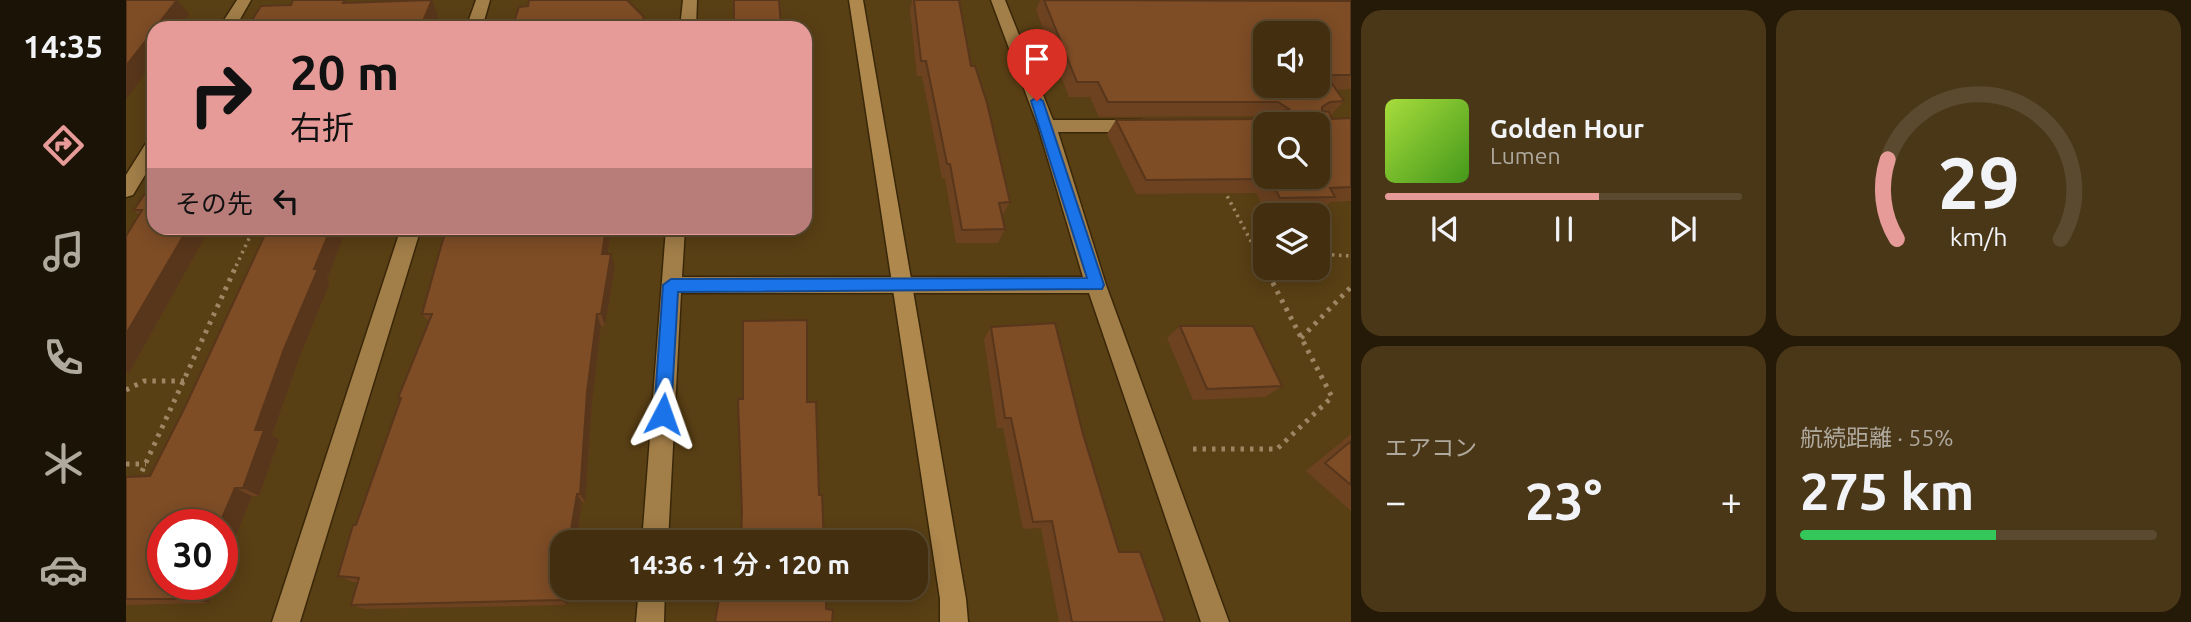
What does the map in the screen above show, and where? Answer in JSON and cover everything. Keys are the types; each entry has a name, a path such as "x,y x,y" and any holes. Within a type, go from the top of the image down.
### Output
{"street":[{"path":"229,0 246,0"},
{"path":"232,21 246,0"},
{"path":"476,21 483,0"},
{"path":"688,21 690,0"},
{"path":"856,0 953,599 954,622"},
{"path":"998,0 1047,127 1097,285 1214,622"},
{"path":"1047,127 1157,126"},
{"path":"126,190 147,156"},
{"path":"286,622 409,235"},
{"path":"656,530 675,235"},
{"path":"671,285 1097,285"},
{"path":"650,622 651,600"}],"path":[{"path":"1220,183 1253,245"},
{"path":"136,485 251,235"},
{"path":"1330,255 1351,256"},
{"path":"1154,449 1277,449 1332,397 1271,280"},
{"path":"1301,338 1351,287"},
{"path":"126,390 144,381 184,381"},
{"path":"126,464 146,464"}],"building":[{"path":"126,0 177,0 160,21 147,21 147,39 126,66"},
{"path":"293,0 345,0 343,3 432,0 423,21 251,21 261,6 291,5"},
{"path":"529,0 627,0 644,17 642,21 514,21 519,7 528,6"},
{"path":"734,0 779,0 780,21 734,21"},
{"path":"914,0 959,0 971,66 975,66 987,103 1010,202 999,203 1005,229 962,230 926,61 921,61"},
{"path":"1044,0 1351,1 1351,75 1330,75 1330,21 1253,21 1253,98 1330,98 1330,81 1344,101 1330,102 1322,107 1322,111 1329,112 1280,112 1289,109 1278,102 1108,102 1098,82 1077,82"},
{"path":"1330,114 1332,119 1351,118 1351,187 1330,188"},
{"path":"1253,119 1253,179 1146,180 1116,120"},
{"path":"1330,188 1335,197 1280,198 1275,189"},
{"path":"147,190 147,235 184,235 126,334 126,236 142,210 134,210"},
{"path":"265,235 328,235 314,269 318,269 284,349 255,430 264,430 243,488 235,488 226,509 147,509 147,599 126,599 126,477 150,476"},
{"path":"445,235 605,235 602,254 611,254 601,314 597,314 587,392 580,494 577,494 571,530 550,530 550,600 561,600 351,605 359,578 338,576 353,525 356,525 401,398 398,398 432,314 422,314"},
{"path":"807,320 807,402 816,402 819,495 822,495 823,530 741,530 738,399 743,399 743,321"},
{"path":"1055,323 1083,434 1119,552 1140,552 1165,622 1072,622 1052,521 1033,522 1011,418 1005,418 991,327"},
{"path":"1180,326 1253,326 1282,386 1207,389"},
{"path":"1351,441 1351,485 1325,463"},
{"path":"719,600 826,600 826,609 833,610 832,622 715,622"}],"route":[{"path":"663,414 671,285 1097,285 1037,101"}]}
